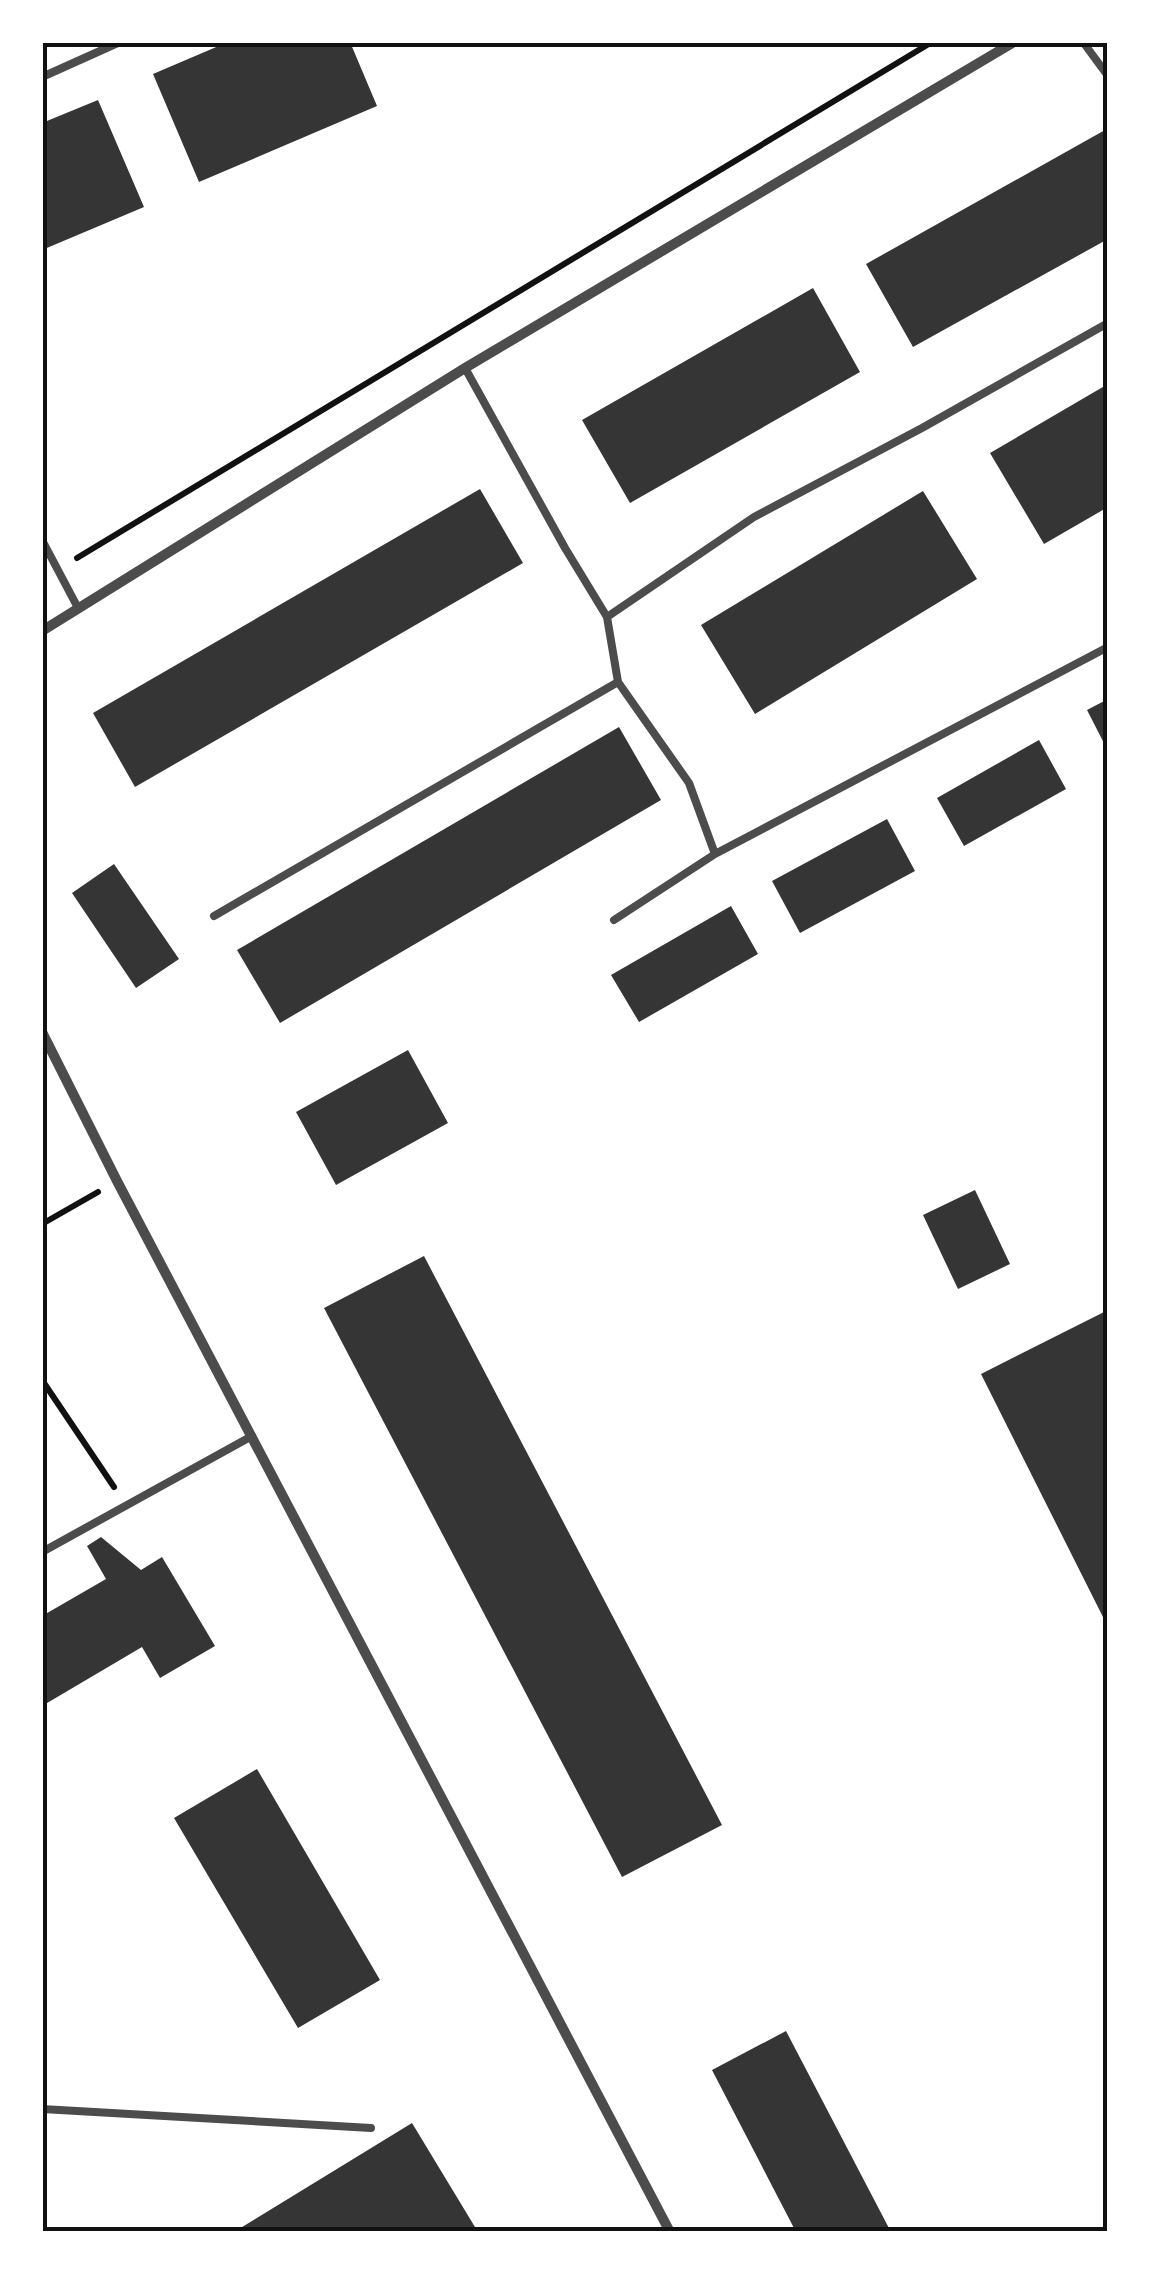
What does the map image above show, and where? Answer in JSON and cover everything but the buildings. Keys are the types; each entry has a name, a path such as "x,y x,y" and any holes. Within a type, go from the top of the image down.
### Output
{"street":[{"path":"42,631 465,368 1014,42"},
{"path":"42,1032 670,2232"}],"lane":[{"path":"42,77 120,42"},
{"path":"1083,42 1108,76"},
{"path":"608,618 754,517 1108,323"},
{"path":"465,368 564,548 608,618 618,682 689,782 715,854"},
{"path":"42,540 78,608"},
{"path":"614,920 715,854 1108,647"},
{"path":"214,916 618,682"},
{"path":"42,1552 252,1436"},
{"path":"42,2109 371,2128"}],"path":[{"path":"58,569 932,42"},
{"path":"42,1224 117,1181"},
{"path":"42,1380 126,1505"}]}
